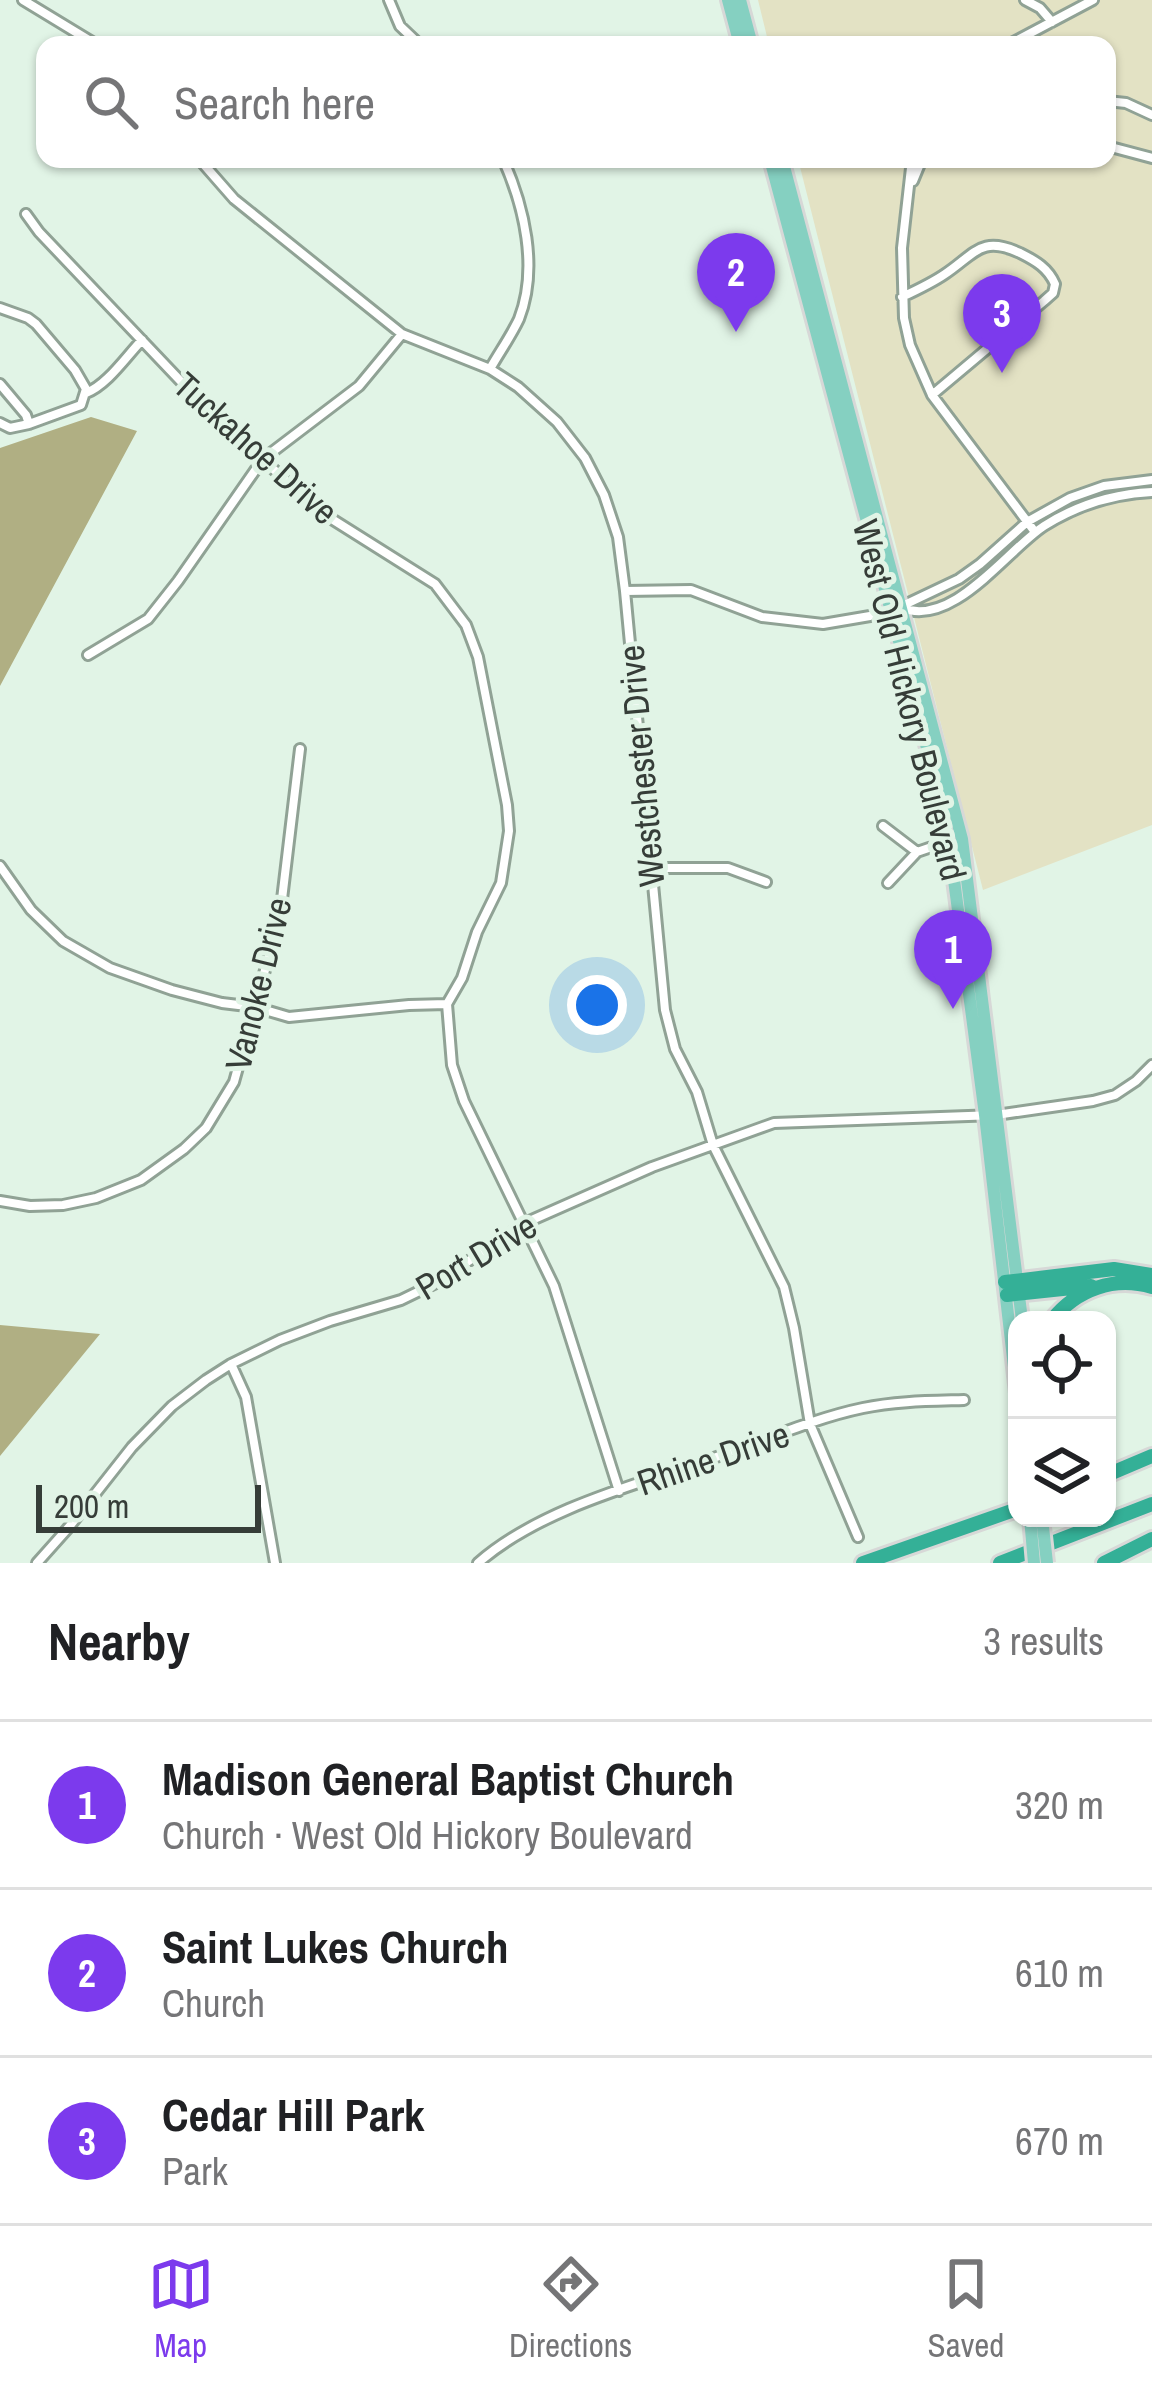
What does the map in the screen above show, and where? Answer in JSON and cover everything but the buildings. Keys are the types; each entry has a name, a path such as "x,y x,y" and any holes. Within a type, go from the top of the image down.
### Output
{"highway":[{"path":"1012,1288 1114,1269 1152,1275"},
{"path":"1012,1288 1118,1283 1152,1287"},
{"path":"1060,1311 1086,1292 1118,1283"},
{"path":"1116,1473 1152,1459"},
{"path":"1000,1563 1152,1504"},
{"path":"863,1563 1008,1512"},
{"path":"1104,1563 1152,1539"}],"main road":[{"path":"728,0 738,36"},
{"path":"740,0 750,36"},
{"name":"West Old Hickory Boulevard","path":"773,168 896,609"},
{"name":"West Old Hickory Boulevard","path":"784,168 956,840 1013,1311"},
{"name":"West Old Hickory Boulevard","path":"1012,1288 1019,1311"},
{"path":"1031,1527 1034,1563"},
{"path":"1043,1527 1047,1563"}],"street":[{"path":"23,0 82,36"},
{"path":"389,0 400,26 411,36"},
{"path":"1025,0 1052,22"},
{"path":"1048,0 1052,22"},
{"path":"1025,36 1093,0"},
{"path":"1116,102 1152,115"},
{"path":"1116,148 1152,158"},
{"name":"Westchester Drive","path":"207,168 234,199 402,334 490,369 518,387 557,422 604,495 618,537 625,591 665,1010 675,1049 698,1092 713,1145 784,1287 809,1424 858,1537"},
{"path":"490,369 520,317 526,284 526,225 507,168"},
{"path":"911,168 902,248 902,297 910,345 932,395 1035,532"},
{"path":"907,199 919,168"},
{"name":"Tuckahoe Drive","path":"26,214 190,391 316,509 435,584 466,625 478,657 509,831 500,884 447,1004 452,1065 464,1101 554,1286 620,1491"},
{"path":"902,297 941,277 970,252 1001,244 1044,268 1055,284 1045,301 932,395"},
{"path":"0,308 36,324 83,380 86,393 76,408 29,424 10,428 0,422"},
{"path":"88,655 148,619 263,459 359,386 402,334"},
{"path":"86,393 104,384 142,340"},
{"path":"0,384 29,424"},
{"path":"625,591 692,590 762,617 823,624 896,609 969,572 1054,505 1087,491 1152,480"},
{"path":"896,609 917,612 967,591 1035,532 1071,511 1129,493 1152,492"},
{"name":"Vanoke Drive","path":"0,1201 62,1205 96,1198 141,1180 206,1128 234,1082 280,916 300,749"},
{"path":"883,826 917,852"},
{"path":"888,883 917,852 956,840"},
{"path":"0,866 31,910 79,952 172,990 289,1017 447,1004"},
{"path":"650,868 728,868 766,882"},
{"name":"Port Drive","path":"37,1563 132,1447 172,1406 231,1364 330,1321 424,1289 524,1223 652,1167 774,1123 991,1115 1093,1101 1115,1095 1152,1065"},
{"path":"231,1364 247,1397 275,1563"},
{"name":"Rhine Drive","path":"478,1563 513,1537 620,1491 809,1424 909,1401 964,1400"}],"green space":[{"path":"758,0 1152,0 1152,825 983,890 800,168 1116,168 1116,36 767,36"}],"shaded area":[{"path":"91,417 137,431 0,686 0,448"},
{"path":"0,1325 100,1334 0,1456"}],"place":[{"name":"Saint Lukes Church","path":"736,332"},
{"name":"Cedar Hill Park","path":"1002,373"},
{"name":"Madison General Baptist Church","path":"953,1009"}]}
